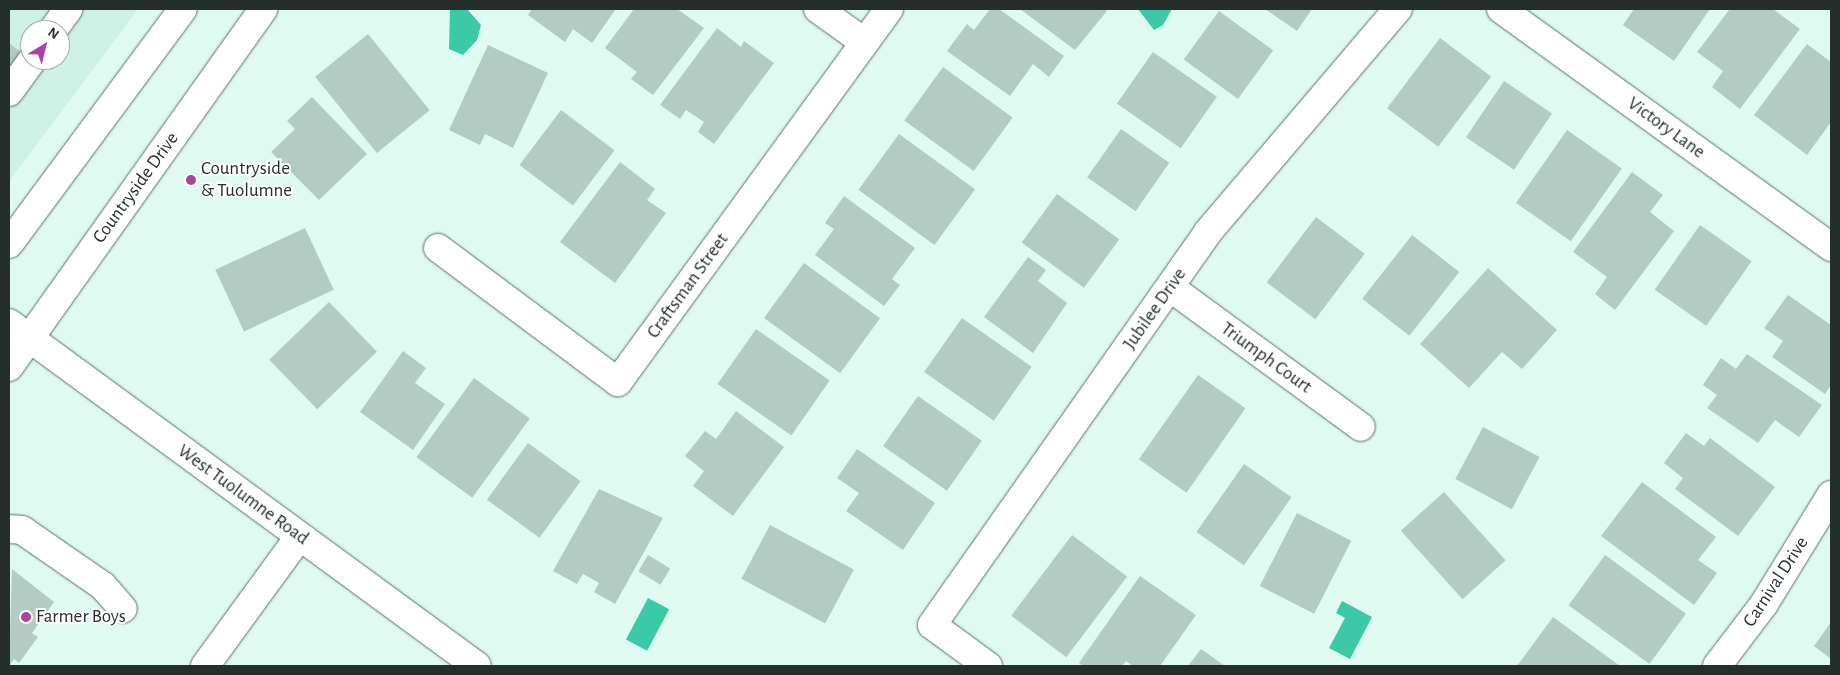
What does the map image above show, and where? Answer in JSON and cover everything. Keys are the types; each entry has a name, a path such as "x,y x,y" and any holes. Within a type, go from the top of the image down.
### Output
{"street":[{"path":"60,20 68,9"},
{"path":"9,244 182,9"},
{"name":"Countryside Drive","path":"9,367 19,331 263,9"},
{"path":"818,9 864,42"},
{"name":"Craftsman Street","path":"438,248 618,382 888,9"},
{"name":"Jubilee Drive","path":"988,666 932,625 968,568 1171,288 1208,232 1398,9"},
{"name":"Victory Lane","path":"1501,9 1831,247"},
{"path":"9,92 25,70"},
{"name":"Triumph Court","path":"1171,288 1361,427"},
{"name":"West Tuolumne Road","path":"19,331 477,666"},
{"name":"Carnival Drive","path":"1717,666 1764,604 1831,495"},
{"path":"9,529 22,530 103,586 123,608"},
{"path":"205,666 299,537"}],"shaded area":[{"path":"9,9 138,9 9,181"},
{"path":"450,9 467,9 481,25 477,40 463,55 449,49"},
{"path":"1138,9 1172,9 1163,25 1154,30"},
{"path":"648,598 669,609 647,651 626,639"},
{"path":"1342,601 1372,617 1350,659 1329,648 1345,618 1336,613"}],"building":[{"path":"532,9 616,9 592,43 573,29 565,42 528,15"},
{"path":"634,9 677,9 704,28 653,95 631,79 637,72 605,48"},
{"path":"990,9 999,9 1064,56 1049,77 1033,64 1010,96 947,51 967,24 974,30"},
{"path":"1020,9 1105,9 1107,11 1075,50"},
{"path":"1265,9 1312,9 1297,31"},
{"path":"1634,9 1710,9 1674,61 1623,25"},
{"path":"1730,9 1773,9 1800,29 1740,109 1712,87 1723,71 1697,52"},
{"path":"1219,11 1273,50 1238,99 1184,60"},
{"path":"717,28 741,47 744,41 774,63 714,144 698,132 704,122 686,110 680,119 660,105"},
{"path":"368,34 430,110 377,153 315,77"},
{"path":"1440,38 1491,77 1438,147 1387,108"},
{"path":"9,43 20,51 20,56 9,70"},
{"path":"1807,44 1831,62 1831,122 1807,155 1754,115"},
{"path":"488,45 548,73 513,148 485,134 480,145 449,130"},
{"path":"1153,52 1217,97 1181,148 1117,104"},
{"path":"943,67 1013,118 974,171 904,120"},
{"path":"1504,81 1552,113 1514,170 1466,137"},
{"path":"312,97 367,154 319,200 271,152 295,129 287,121"},
{"path":"561,110 615,150 573,205 519,165"},
{"path":"1121,129 1169,163 1135,211 1087,177"},
{"path":"1567,130 1622,168 1571,241 1516,203"},
{"path":"899,134 975,189 934,245 858,190"},
{"path":"620,162 655,189 647,200 666,213 615,283 560,242"},
{"path":"1632,172 1663,195 1650,212 1674,231 1615,310 1595,294 1607,277 1573,252"},
{"path":"1057,194 1119,239 1084,288 1022,243"},
{"path":"844,196 915,248 892,279 900,285 884,306 815,255 834,229 825,223"},
{"path":"1316,217 1365,254 1315,319 1267,282"},
{"path":"1700,225 1752,261 1706,326 1655,290"},
{"path":"305,228 334,290 244,331 215,270"},
{"path":"1412,235 1459,272 1409,336 1362,299"},
{"path":"1028,257 1046,270 1038,281 1067,303 1033,353 984,317"},
{"path":"804,263 880,318 840,373 764,318"},
{"path":"1488,268 1557,330 1522,369 1502,352 1469,388 1420,344"},
{"path":"1788,295 1831,325 1831,385 1825,394 1772,357 1783,341 1764,328"},
{"path":"329,302 377,352 317,409 269,360"},
{"path":"962,318 1032,367 994,421 924,372"},
{"path":"756,329 830,381 791,436 718,384"},
{"path":"403,351 426,368 415,383 445,404 413,450 360,412"},
{"path":"1747,354 1822,405 1799,437 1775,420 1758,443 1707,408 1717,395 1703,385 1721,358 1736,369"},
{"path":"1198,375 1246,408 1186,493 1139,459"},
{"path":"474,378 530,419 472,498 416,457"},
{"path":"918,396 982,441 947,491 883,446"},
{"path":"736,411 784,447 733,516 693,486 704,471 685,456 705,431 716,439"},
{"path":"1483,427 1540,457 1512,509 1455,479"},
{"path":"1686,433 1704,446 1710,438 1775,487 1738,536 1675,489 1683,478 1664,463"},
{"path":"528,443 581,481 539,538 487,500"},
{"path":"857,449 935,503 903,550 846,511 859,493 837,478"},
{"path":"1244,464 1292,497 1244,565 1196,532"},
{"path":"1642,482 1716,537 1698,560 1717,573 1694,605 1601,536"},
{"path":"599,489 663,518 615,604 594,592 599,583 583,574 577,584 553,571"},
{"path":"1444,492 1506,560 1462,599 1401,531"},
{"path":"1297,513 1351,541 1314,614 1260,586"},
{"path":"770,525 854,570 825,623 741,579"},
{"path":"1072,535 1127,577 1066,657 1011,616"},
{"path":"648,555 670,568 661,585 638,571"},
{"path":"1605,555 1686,614 1649,664 1569,605"},
{"name":"Farmer Boys","path":"12,569 54,602 32,633 38,637 19,663 14,659 9,666"},
{"path":"1140,576 1196,615 1160,666 1133,666 1126,661 1122,666 1083,666 1079,663"},
{"path":"1553,617 1620,666 1517,666"},
{"path":"1831,622 1831,659 1814,646"},
{"path":"1201,649 1225,666 1188,666"}],"place":[{"name":"Countryside & Tuolumne","path":"191,180"},
{"name":"Farmer Boys","path":"26,617"}]}
